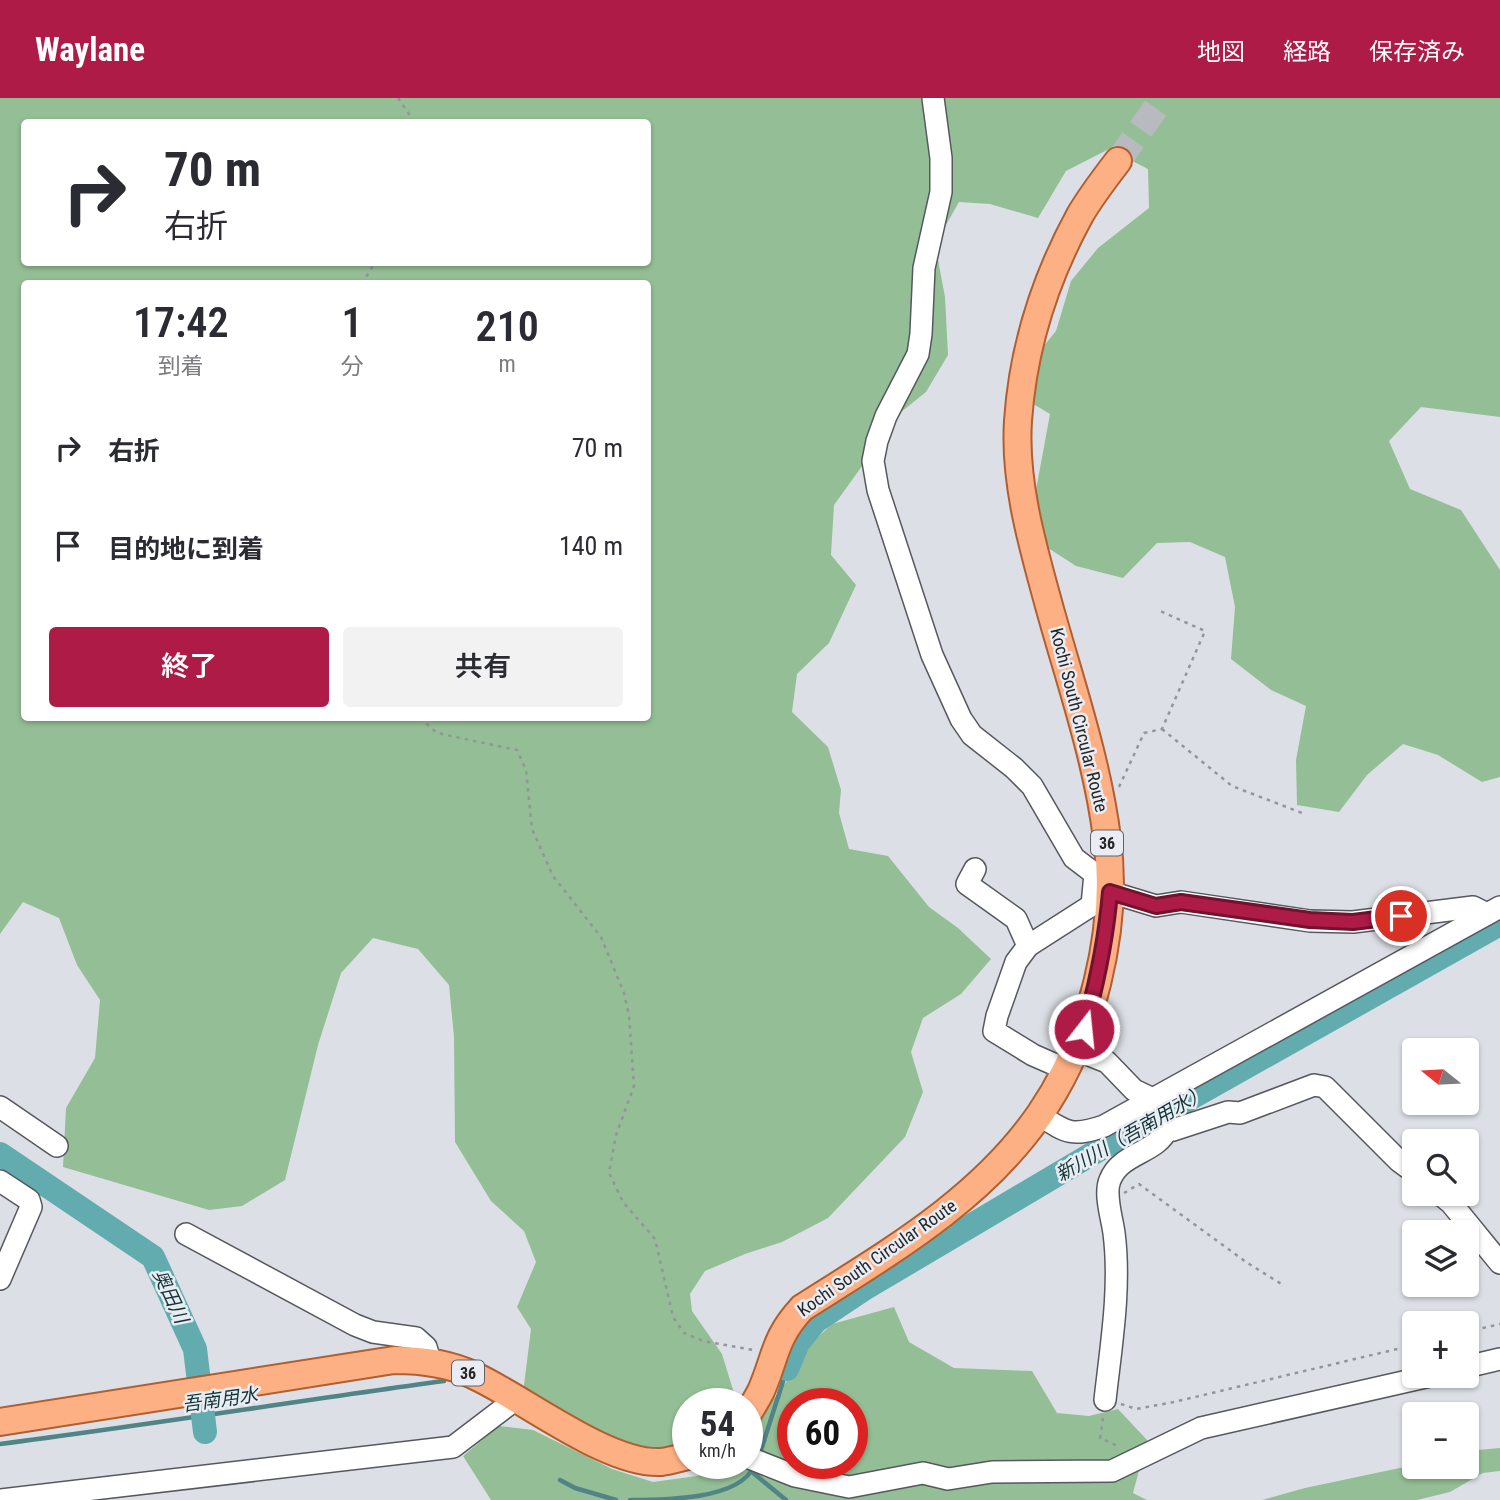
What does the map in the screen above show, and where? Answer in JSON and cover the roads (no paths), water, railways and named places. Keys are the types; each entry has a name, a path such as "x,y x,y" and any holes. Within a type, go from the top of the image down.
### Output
{"main road":[{"name":"Kochi South Circular Route","path":"762,1388 779,1336 802,1308 919,1234 963,1199 994,1168 1039,1115 1084,1029 1099,978 1106,935 1102,892 1107,839 1096,775 1035,551 1021,488 1018,424 1024,368 1036,314 1056,261 1082,212 1118,161"},
{"name":"36","path":"0,1422 394,1360 430,1361 472,1374 628,1458 661,1462 672,1460"}],"street":[{"path":"933,98 941,158 941,192 924,268 918,354 886,416 877,441 873,461 878,490 932,655 961,719 972,735 1032,786 1074,858 1095,874 1102,892"},
{"path":"975,869 967,884 1016,919 1028,946"},
{"path":"1102,892 1156,906 1181,902 1310,920 1353,922 1473,906 1493,910"},
{"path":"1065,1069 1033,1055 994,1031 997,1016 1016,962 1028,946 1092,905 1102,892"},
{"path":"1039,1115 1061,1129 1082,1133 1160,1114 1493,910"},
{"path":"1087,1054 1107,1062 1173,1130 1228,1112 1240,1113 1314,1085 1325,1087 1402,1163"},
{"path":"0,1107 57,1146"},
{"path":"1105,1400 1116,1269 1108,1182 1123,1161 1164,1138 1160,1114"},
{"path":"0,1181 29,1200 31,1207 0,1279"},
{"path":"1453,1206 1500,1263"},
{"path":"186,1234 355,1325 373,1332 416,1338 426,1347 430,1361"},
{"path":"1479,1364 1500,1359"},
{"path":"763,1463 795,1476 849,1487 923,1473 948,1479 992,1472 1112,1471 1201,1428 1402,1382"},
{"path":"0,1500 453,1447 516,1399"}],"waterway":[{"name":"新川川（吾南用水）","path":"787,1369 798,1343 816,1321 864,1289 1102,1148 1500,924"},
{"name":"奥田川","path":"0,1154 153,1257 195,1349 205,1432"},
{"path":"763,1444 787,1369"},
{"name":"吾南用水","path":"0,1444 444,1381"},
{"path":"630,1500 699,1496 733,1486 743,1479"},
{"path":"760,1479 786,1500"},
{"path":"560,1480 575,1488 616,1500"}],"tunnel":[{"path":"1118,161 1163,98"}]}
